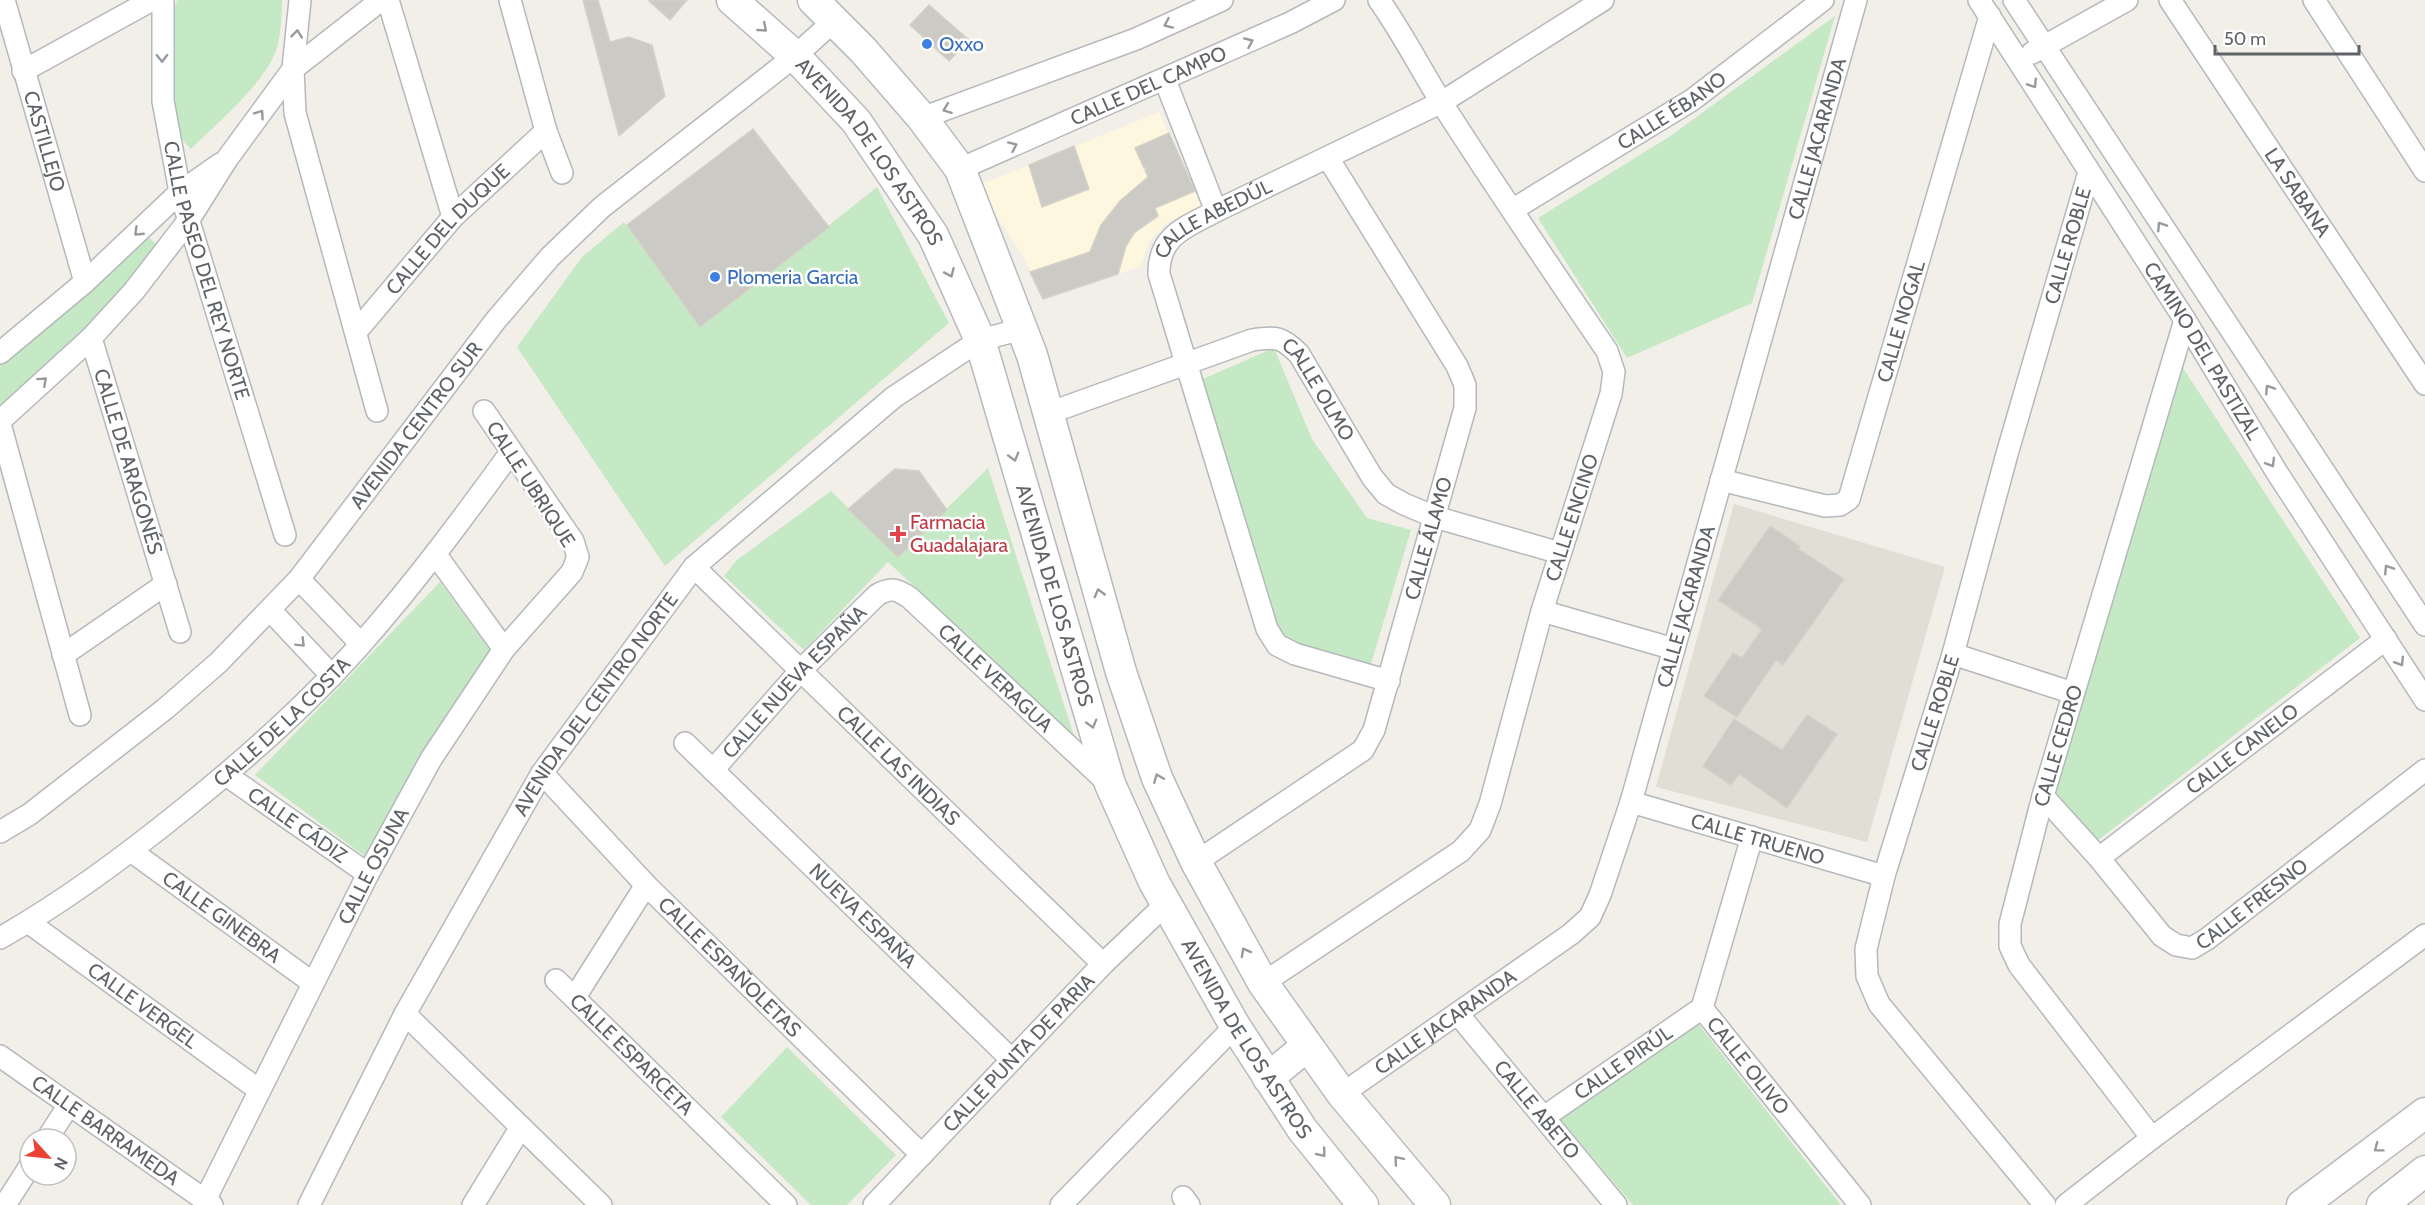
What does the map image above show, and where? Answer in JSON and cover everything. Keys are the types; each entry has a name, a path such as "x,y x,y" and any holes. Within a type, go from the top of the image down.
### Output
{"main road":[{"name":"AVENIDA DE LOS ASTROS","path":"732,0 795,56 856,121 933,235 980,340 1110,784 1154,882 1235,1026 1302,1129 1363,1205"},
{"path":"824,10 922,118 960,169 1032,355 1121,672 1157,778 1196,862 1263,983 1342,1094 1435,1205"},
{"path":"1268,1078 1307,1046"},
{"path":"2302,1205 2425,1113"},
{"path":"2382,1205 2425,1171"}],"street":[{"name":"CASTILLEJO","path":"4,0 85,282"},
{"path":"23,71 152,0"},
{"name":"CALLE PASEO DEL REY NORTE","path":"163,0 163,101 180,192 285,535"},
{"path":"300,0 293,69 295,113 377,411"},
{"path":"80,716 0,422 91,338 134,291 188,221 226,159 293,69 381,0"},
{"path":"388,0 453,217"},
{"path":"510,0 546,130 562,173"},
{"path":"922,118 1136,39 1221,0"},
{"name":"CALLE DEL CAMPO","path":"960,169 1070,119 1165,80 1290,23 1334,0"},
{"name":"CALLE ENCINO","path":"1263,983 1461,851 1480,830 1490,804 1542,611 1611,394 1614,372 1607,351 1512,210 1442,102 1401,31 1379,0"},
{"name":"CALLE ABEDÚL","path":"1389,681 1295,654 1277,645 1267,629 1159,274 1162,249 1169,239 1216,211 1442,102 1604,0"},
{"name":"CALLE ÉBANO","path":"1512,210 1692,100 1823,0"},
{"name":"CALLE JACARANDA","path":"1342,1094 1571,934 1590,917 1600,895 1631,802 1856,0"},
{"name":"CAMINO DEL PASTIZAL","path":"2014,0 2423,619"},
{"path":"2018,60 2127,0"},
{"name":"LA SABANA","path":"2170,0 2425,384"},
{"path":"2314,0 2425,171"},
{"name":"CALLE NOGAL","path":"1721,480 1825,506 1840,506 1849,499 1984,8"},
{"name":"CAMINO DEL PASTIZAL","path":"1984,8 2185,320 2276,471 2425,700"},
{"name":"AVENIDA CENTRO SUR","path":"0,832 30,814 165,709 218,663 299,579 496,320 549,257 602,207 795,56 824,10"},
{"path":"1165,80 1216,211"},
{"name":"CALLE DEL DUQUE","path":"356,332 453,217 546,130"},
{"name":"CALLE ÁLAMO","path":"1196,862 1363,750 1374,730 1389,681 1465,408 1465,386 1457,366 1328,158"},
{"path":"0,353 85,282 180,192 226,159"},
{"name":"CALLE ROBLE","path":"2045,1205 1879,1004 1867,976 1866,949 1884,876 1953,654 2007,454 2090,172"},
{"name":"CALLE CEDRO","path":"2152,1138 2019,965 2010,946 2010,924 2043,796 2185,320"},
{"name":"AVENIDA DEL CENTRO NORTE","path":"309,1205 405,1014 543,773 694,567 894,397 980,340 1022,329"},
{"name":"CALLE OLMO","path":"1049,413 1188,365 1252,340 1270,336 1286,341 1299,354 1371,477 1386,494 1435,517 1560,553"},
{"name":"CALLE DE ARAGONÉS","path":"91,338 180,632"},
{"name":"CALLE UBRIQUE","path":"484,411 573,541 578,557"},
{"name":"CALLE DE LA COSTA","path":"0,938 28,922 131,851 226,775 332,676 436,555 511,452"},
{"path":"436,555 504,649"},
{"name":"CALLE OSUNA","path":"208,1203 259,1090 368,874 431,759 504,649 572,572 578,557"},
{"name":"CALLE LAS INDIAS","path":"694,567 1103,964"},
{"path":"299,579 361,644"},
{"path":"63,655 166,584"},
{"name":"CALLE VERAGUA","path":"877,594 887,589 898,589 910,598 1110,784"},
{"name":"CALLE NUEVA ESPAÑA","path":"713,770 801,670 877,594"},
{"path":"270,610 332,676"},
{"path":"1542,611 1674,649"},
{"name":"CALLE CANELO","path":"2099,858 2386,639"},
{"path":"1953,654 2073,693"},
{"name":"NUEVA ESPAÑA","path":"685,743 1012,1060"},
{"name":"CALLE FRESNO","path":"2043,796 2099,858 2162,936 2176,945 2192,948 2207,939 2425,770"},
{"name":"CALLE ESPAÑOLETAS","path":"543,773 646,885 922,1155"},
{"name":"CALLE CÁDIZ","path":"226,775 368,874"},
{"name":"CALLE TRUENO","path":"1631,802 1884,876"},
{"name":"CALLE OLIVO","path":"1752,837 1702,1008 1857,1204"},
{"name":"CALLE GINEBRA","path":"131,851 313,983"},
{"name":"CALLE ESPARCETA","path":"646,885 575,997 786,1205"},
{"name":"CALLE PUNTA DE PARIA","path":"874,1205 1103,964 1166,904"},
{"name":"CALLE VERGEL","path":"28,922 259,1090"},
{"path":"2066,1205 2152,1138 2425,935"},
{"path":"556,980 575,997"},
{"name":"CALLE PIRÚL","path":"1544,1117 1702,1008"},
{"path":"405,1014 601,1205"},
{"name":"CALLE ABETO","path":"1458,1014 1616,1205"},
{"path":"1061,1205 1235,1026"},
{"name":"CALLE BARRAMEDA","path":"0,1056 208,1203"},
{"path":"55,1127 69,1105"},
{"path":"473,1205 521,1127"},
{"path":"5,1205 18,1185"}],"shaded area":[{"path":"1159,112 1201,206 1165,224 1149,242 1140,267 1043,299 1024,257 977,186"},
{"path":"1734,504 1945,567 1867,842 1656,787"}],"green space":[{"path":"177,0 282,0 279,39 270,64 238,103 191,149 183,141 173,116 171,19"},
{"path":"1835,16 1752,303 1627,358 1538,218 1669,137"},
{"path":"877,187 949,323 665,566 517,347 582,257 624,222 701,327"},
{"path":"143,232 156,244 116,297 69,348 0,405 0,364 92,289"},
{"path":"1274,348 1312,439 1367,518 1411,530 1370,667 1283,643 1203,379"},
{"path":"2183,368 2360,638 2097,841 2056,792"},
{"path":"988,468 1074,736 888,562 804,650 724,576 737,560 831,491 898,557"},
{"path":"440,582 490,650 426,748 366,857 255,775"},
{"path":"1695,1020 1839,1205 1633,1205 1559,1118"},
{"path":"787,1047 896,1155 847,1205 811,1205 721,1117"}],"building":[{"path":"583,0 598,0 610,42 629,37 652,45 665,96 619,136"},
{"path":"648,0 687,0 670,20"},
{"path":"929,5 969,40 949,61 910,25"},
{"name":"Plomeria Garcia","path":"753,129 829,227 700,327 627,225"},
{"path":"1169,133 1195,191 1155,208 1158,216 1134,233 1126,246 1118,274 1043,299 1030,272 1090,252 1101,225 1120,201 1148,177 1145,170 1147,167 1144,168 1135,148"},
{"path":"1074,146 1089,189 1042,207 1029,165"},
{"name":"Farmacia Guadalajara","path":"895,469 919,471 947,510 898,557 848,509"},
{"path":"1770,526 1800,546 1798,549 1844,579 1783,665 1776,660 1737,717 1704,696 1733,653 1742,658 1762,629 1718,600"},
{"path":"1807,715 1837,734 1787,808 1739,774 1731,785 1703,766 1734,719 1782,750"}],"place":[{"name":"Oxxo","path":"927,44"},
{"name":"Plomeria Garcia","path":"715,277"},
{"name":"Farmacia Guadalajara","path":"898,534"}]}
